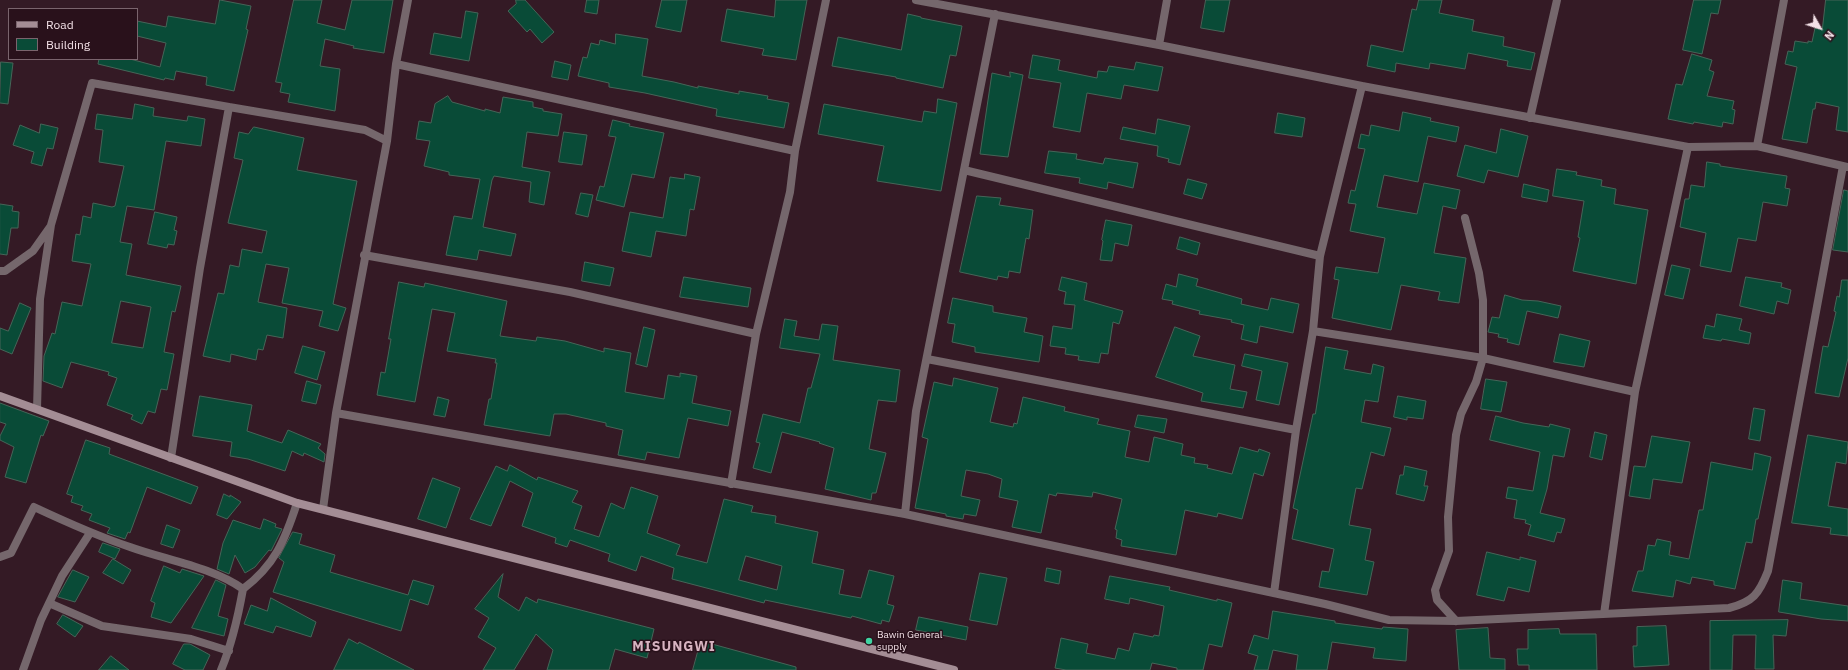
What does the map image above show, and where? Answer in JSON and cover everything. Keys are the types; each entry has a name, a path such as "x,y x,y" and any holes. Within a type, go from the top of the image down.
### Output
{"street":[{"path":"323,510 336,413 386,141 396,64 408,0"},
{"path":"731,484 756,334 790,192 795,150 826,0"},
{"path":"336,413 905,514 1388,620 1456,621 1728,608 1741,605 1752,599 1762,587 1768,571 1846,166 1756,146 1688,147 1362,86 1159,45 916,0"},
{"path":"1159,45 1167,0"},
{"path":"1530,118 1557,0"},
{"path":"1756,146 1784,0"},
{"path":"905,514 916,411 995,14"},
{"path":"396,64 795,150"},
{"path":"37,409 40,299 51,225 92,83 365,130 386,141"},
{"path":"1274,594 1296,430 1312,331 1320,256 1362,86"},
{"path":"171,458 200,268 229,107"},
{"path":"1604,614 1635,392 1688,147"},
{"path":"964,170 1320,256"},
{"path":"1456,621 1437,600 1435,590 1449,551 1448,517 1456,435 1461,414 1476,382 1483,358 1483,300 1479,273 1465,218"},
{"path":"0,271 5,271 34,251 51,225"},
{"path":"364,255 570,292 756,334"},
{"path":"1312,331 1483,358 1635,392"},
{"path":"926,359 1296,430"},
{"path":"0,396 297,503 954,670"},
{"path":"221,670 229,651 239,616 243,589 256,579 284,540 297,503"},
{"path":"0,557 11,553 34,507 90,532 229,579 243,589"},
{"path":"23,670 49,603 62,576 90,532"},
{"path":"49,603 102,626 191,639 229,651"}],"building":[{"path":"220,0 251,6 246,29 248,30 234,91 206,85 207,77 176,71 174,80 165,78 164,80 98,64 99,60 134,60 160,67 166,43 138,36 138,21 166,27 168,16 215,24"},
{"path":"294,0 322,0 317,23 345,30 352,0 393,0 384,53 353,48 354,46 325,39 320,66 340,69 335,111 288,102 290,94 280,92 282,83 276,82"},
{"path":"516,0 525,0 554,32 542,43 530,29 527,32 508,11 516,4"},
{"path":"587,0 599,0 597,14 585,12"},
{"path":"662,0 687,0 681,32 656,27"},
{"path":"776,0 807,0 796,60 762,55 764,49 721,41 727,9 774,17"},
{"path":"1206,0 1230,0 1224,32 1201,28"},
{"path":"1419,0 1442,0 1439,13 1474,20 1472,31 1504,37 1503,46 1535,53 1531,70 1507,66 1508,61 1468,53 1465,69 1430,63 1429,69 1396,63 1395,72 1367,66 1371,45 1403,52 1412,9 1416,10"},
{"path":"1694,0 1721,0 1718,14 1711,13 1702,54 1683,50"},
{"path":"1826,0 1848,0 1848,132 1836,130 1839,107 1816,102 1815,109 1813,109 1807,143 1782,139 1797,67 1785,64 1788,51 1793,52 1795,41 1808,43 1808,41 1812,42 1815,28 1822,29"},
{"path":"466,11 478,13 469,61 430,54 434,33 461,38"},
{"path":"908,14 962,26 956,56 950,55 943,88 896,77 832,66 838,37 901,50"},
{"path":"616,34 648,39 642,76 698,88 698,86 739,94 739,91 768,96 767,99 789,103 784,128 716,116 717,109 645,93 609,87 609,83 578,76 583,57 587,58 591,43 599,45 600,40 615,44"},
{"path":"1692,54 1712,60 1709,70 1714,72 1707,96 1734,101 1732,109 1735,110 1733,124 1723,122 1722,127 1694,122 1693,124 1668,119 1676,84 1682,85"},
{"path":"1033,55 1060,60 1058,70 1097,78 1098,71 1107,72 1109,66 1134,70 1136,62 1163,67 1158,91 1124,85 1121,99 1087,93 1080,132 1053,127 1061,83 1029,78"},
{"path":"555,61 571,65 568,80 552,77"},
{"path":"1,62 13,63 8,104 0,103"},
{"path":"1010,72 1023,75 1008,157 980,154 992,73 1010,77"},
{"path":"448,96 452,102 485,111 485,109 500,113 503,97 533,102 533,107 543,109 543,111 562,114 558,136 527,132 522,167 550,172 544,205 529,202 531,182 494,176 492,180 483,227 516,234 511,256 479,250 477,260 446,255 454,216 472,219 480,179 449,175 449,172 424,166 430,141 416,139 419,121 431,123 435,104"},
{"path":"938,99 957,103 941,191 877,181 884,146 818,134 824,104 922,122 924,111 936,113"},
{"path":"135,104 154,108 153,116 187,121 188,116 205,119 201,146 166,141 154,210 127,206 120,242 132,244 126,275 181,286 175,312 172,311 164,352 174,354 167,390 161,389 155,413 148,411 142,424 131,419 133,415 107,405 117,378 108,375 109,372 71,362 62,388 43,381 44,356 52,333 55,334 62,302 82,306 91,264 72,261 76,234 80,235 83,216 91,218 93,203 112,207 115,206 124,166 99,162 103,130 95,129 97,114 132,119","holes":["121,301 151,307 143,348 112,343"]},
{"path":"1403,112 1431,118 1430,121 1459,127 1456,142 1428,136 1418,182 1384,175 1377,207 1417,214 1424,183 1460,190 1456,209 1443,206 1434,253 1466,258 1459,303 1438,300 1440,292 1401,285 1391,330 1332,318 1339,280 1334,279 1336,267 1378,273 1385,238 1350,231 1356,204 1348,203 1351,190 1355,191 1365,149 1358,148 1361,134 1369,136 1371,125 1399,131"},
{"path":"1278,113 1305,118 1302,137 1275,133"},
{"path":"1158,119 1190,126 1180,165 1168,162 1169,159 1157,156 1158,146 1120,139 1123,127 1155,134"},
{"path":"613,120 630,124 629,126 664,133 654,178 632,174 624,207 596,200 600,186 604,187 616,137 609,136"},
{"path":"41,124 58,128 53,149 47,148 42,166 31,163 34,152 13,145 20,125 39,133"},
{"path":"254,127 304,138 297,170 357,181 333,304 346,308 338,331 319,326 323,311 282,303 289,268 266,264 258,302 287,308 283,338 267,335 263,350 258,349 256,360 231,354 230,362 203,356 218,293 224,294 230,265 239,267 242,249 262,253 267,231 228,223 243,160 234,158 239,132 248,134"},
{"path":"1501,129 1528,136 1518,177 1488,170 1484,183 1457,176 1465,145 1496,153"},
{"path":"564,132 587,135 582,165 559,162"},
{"path":"1049,151 1077,154 1076,159 1103,164 1105,158 1138,163 1133,188 1108,182 1107,189 1079,183 1080,178 1045,173"},
{"path":"1707,162 1720,164 1720,166 1787,176 1785,188 1790,189 1787,206 1763,202 1756,241 1738,238 1731,272 1700,266 1706,233 1680,227 1685,199 1689,199 1691,185 1704,187"},
{"path":"1557,169 1577,172 1576,175 1602,180 1601,186 1616,189 1614,204 1648,210 1636,284 1573,271 1580,238 1578,237 1584,201 1553,196"},
{"path":"685,174 700,177 694,210 690,209 686,236 656,231 651,257 622,251 630,212 663,218 670,177 684,179"},
{"path":"1188,179 1207,184 1202,199 1184,194"},
{"path":"1524,184 1549,190 1547,202 1522,197"},
{"path":"1844,190 1848,191 1848,252 1833,250"},
{"path":"581,193 593,195 588,217 576,214"},
{"path":"977,196 1001,198 999,205 1033,210 1029,239 1026,238 1020,273 1009,271 1008,278 998,276 997,280 960,272"},
{"path":"0,204 13,206 12,211 19,212 18,228 11,228 7,255 0,254"},
{"path":"155,212 177,217 174,230 177,231 174,245 168,244 167,248 148,244"},
{"path":"1106,220 1132,225 1128,246 1115,243 1112,261 1100,260"},
{"path":"1180,237 1200,243 1197,255 1177,249"},
{"path":"585,262 614,268 610,286 582,281"},
{"path":"1672,265 1690,269 1683,299 1665,295"},
{"path":"1179,274 1198,279 1196,286 1242,299 1241,304 1268,310 1271,298 1299,304 1293,333 1260,326 1257,343 1241,339 1244,325 1231,322 1232,320 1199,314 1200,311 1172,304 1173,301 1162,299 1166,284 1176,287"},
{"path":"684,277 751,288 748,307 680,297"},
{"path":"1062,277 1087,283 1084,300 1123,311 1119,324 1113,322 1108,354 1101,353 1099,363 1078,360 1079,356 1065,354 1066,348 1050,346 1053,326 1072,329 1075,305 1064,304 1066,292 1059,290"},
{"path":"1746,277 1782,283 1781,287 1791,290 1788,304 1777,301 1774,314 1740,306"},
{"path":"1842,280 1848,280 1848,358 1839,397 1815,393 1823,346 1828,347 1836,312 1834,311 1837,296 1839,297"},
{"path":"399,282 424,287 425,283 507,301 500,336 536,341 537,337 565,341 604,352 604,348 631,353 625,392 664,399 668,375 680,377 680,373 697,376 692,403 731,411 728,426 688,418 679,458 647,452 645,460 618,455 623,430 606,426 606,423 566,414 554,414 550,436 484,425 489,399 491,399 497,363 495,363 496,359 447,351 455,313 432,309 415,402 377,395 381,372 385,373 391,339 389,339"},
{"path":"1505,295 1522,300 1538,301 1561,306 1558,318 1527,311 1519,345 1507,342 1508,339 1498,337 1499,334 1488,332 1492,317 1499,318"},
{"path":"953,298 993,306 993,312 1027,318 1024,332 1043,336 1039,362 975,352 975,347 952,342 955,324 948,323"},
{"path":"20,303 31,308 12,354 0,349 0,328 8,331"},
{"path":"1717,314 1742,319 1739,330 1751,333 1749,344 1722,339 1721,341 1703,338 1706,325 1714,327"},
{"path":"785,319 797,321 794,336 819,340 822,324 838,326 833,360 900,370 896,402 878,400 869,449 886,453 876,493 872,493 871,500 825,489 834,448 819,443 820,442 782,432 771,473 753,468 760,443 756,442 763,414 800,423 808,388 811,388 820,354 780,348"},
{"path":"644,327 655,330 647,367 636,364"},
{"path":"1175,327 1200,336 1193,356 1235,365 1230,389 1247,392 1243,408 1201,401 1203,393 1156,377"},
{"path":"1560,334 1590,341 1584,367 1554,362"},
{"path":"303,346 325,352 317,380 295,373"},
{"path":"1326,347 1348,351 1344,369 1371,374 1373,364 1384,367 1378,402 1365,400 1361,422 1391,428 1384,456 1371,452 1362,489 1356,488 1349,525 1371,529 1365,560 1374,562 1367,595 1319,587 1322,571 1329,572 1334,549 1292,539 1298,510 1293,508 1313,414 1315,414"},
{"path":"1245,354 1288,363 1279,405 1256,400 1262,371 1242,366"},
{"path":"954,378 998,388 990,422 1013,427 1014,423 1017,424 1023,397 1065,407 1064,411 1099,419 1097,424 1130,431 1125,457 1149,462 1154,437 1183,444 1181,455 1195,458 1194,463 1208,465 1207,468 1232,474 1240,447 1258,452 1259,449 1270,453 1263,476 1254,473 1242,519 1218,513 1217,517 1185,510 1176,555 1121,546 1122,540 1116,538 1117,530 1115,529 1122,499 1093,492 1092,497 1057,493 1056,496 1049,494 1041,533 1012,527 1018,501 999,497 1002,479 988,474 966,470 961,496 980,500 976,516 964,514 963,519 946,516 946,514 915,508 928,439 922,437 934,382 952,386"},
{"path":"1486,379 1507,382 1501,412 1481,409"},
{"path":"307,381 321,385 316,404 302,401"},
{"path":"200,396 252,405 247,431 282,443 288,430 321,444 318,448 325,454 324,462 304,453 303,456 292,451 285,471 248,459 230,456 232,442 193,436"},
{"path":"1398,396 1426,401 1423,419 1407,417 1407,420 1394,417"},
{"path":"438,397 449,400 445,417 434,415"},
{"path":"0,403 49,421 43,436 41,435 26,483 5,477 14,447 0,440 0,436 6,424 0,422"},
{"path":"1754,408 1765,410 1760,441 1749,439"},
{"path":"1138,415 1167,419 1164,433 1135,427"},
{"path":"1496,416 1523,423 1549,427 1550,424 1570,429 1564,457 1553,455 1547,489 1540,513 1565,519 1561,533 1557,532 1554,542 1528,535 1531,525 1525,523 1526,520 1514,518 1517,500 1506,498 1508,487 1533,491 1540,452 1490,440"},
{"path":"1595,432 1607,435 1602,460 1590,457"},
{"path":"1808,435 1848,442 1846,464 1836,462 1828,506 1848,509 1848,536 1830,534 1831,528 1792,523"},
{"path":"1652,436 1690,442 1682,483 1653,479 1650,499 1629,496 1634,466 1645,467"},
{"path":"86,440 110,448 109,454 198,487 191,504 147,487 130,533 128,532 125,539 107,533 110,528 89,520 92,514 81,510 83,506 71,502 73,496 67,494"},
{"path":"1755,453 1771,457 1758,519 1756,519 1752,543 1746,542 1735,589 1714,585 1714,581 1692,577 1690,584 1676,580 1673,597 1632,591 1638,571 1643,571 1648,545 1655,546 1657,539 1671,542 1669,555 1689,559 1699,510 1703,510 1711,462 1752,470"},
{"path":"510,465 537,480 538,477 578,491 572,502 582,506 574,529 599,537 611,503 624,509 631,487 658,496 647,533 680,545 676,555 707,563 724,499 753,506 751,512 776,516 775,523 818,532 812,563 844,570 839,594 861,598 869,570 894,576 887,604 894,606 889,622 882,620 881,624 852,616 851,618 765,600 764,603 672,579 674,568 641,556 636,571 608,561 610,554 570,540 567,547 555,543 556,538 522,526 533,493 510,481 491,526 470,519 496,466 507,471","holes":["746,556 782,566 777,590 739,580"]},
{"path":"1405,466 1427,471 1424,486 1428,486 1424,501 1396,494 1400,475 1403,475"},
{"path":"433,478 460,488 446,528 418,519"},
{"path":"224,494 230,497 230,495 241,502 227,519 217,515"},
{"path":"264,519 276,524 275,527 282,529 271,551 269,550 255,567 245,573 235,555 229,574 217,569 223,543 233,520 260,529"},
{"path":"167,525 180,530 173,548 161,544"},
{"path":"293,532 302,534 299,544 335,555 330,572 408,595 413,580 434,586 428,605 410,599 401,631 273,592 284,562 279,558"},
{"path":"103,543 120,549 115,559 99,552"},
{"path":"1487,552 1520,560 1520,557 1536,561 1529,592 1508,587 1504,601 1477,595"},
{"path":"113,559 131,570 123,584 103,573"},
{"path":"164,566 180,573 182,569 204,576 171,623 151,617 155,603 151,601"},
{"path":"1047,568 1061,571 1059,584 1045,581"},
{"path":"73,570 89,577 75,602 58,597"},
{"path":"980,573 1007,578 997,625 970,620"},
{"path":"503,574 498,597 519,611 526,597 537,603 538,599 654,629 647,658 615,649 609,670 547,670 553,650 536,634 514,670 483,670 496,648 478,637 489,618 475,609"},
{"path":"1110,576 1170,587 1169,590 1232,603 1222,647 1209,644 1203,670 1177,670 1177,668 1152,663 1150,670 1066,670 1055,668 1061,638 1088,644 1086,653 1115,659 1118,648 1129,651 1134,633 1153,637 1154,635 1159,636 1164,606 1130,598 1129,604 1105,599"},
{"path":"216,580 226,585 218,616 228,619 224,636 192,628"},
{"path":"1783,580 1802,583 1800,599 1848,606 1848,621 1821,619 1779,612"},
{"path":"271,598 316,622 311,637 276,626 273,633 244,624 251,605 267,611"},
{"path":"1273,611 1335,621 1335,623 1382,629 1383,627 1408,629 1406,661 1373,658 1375,648 1332,642 1327,670 1296,670 1298,655 1273,650 1268,670 1254,670 1258,656 1248,653 1254,635 1268,639"},
{"path":"63,615 83,626 75,637 57,624"},
{"path":"919,617 968,627 966,640 916,630"},
{"path":"1788,620 1786,636 1773,635 1774,669 1755,669 1756,635 1733,635 1732,670 1710,670 1710,621"},
{"path":"1666,626 1669,665 1634,667 1633,646 1637,646 1637,627"},
{"path":"1488,628 1490,658 1505,659 1505,670 1459,670 1456,630"},
{"path":"1559,629 1560,634 1596,634 1597,670 1529,670 1529,665 1518,665 1517,649 1528,649 1528,630"},
{"path":"349,639 358,644 359,642 414,670 334,670"},
{"path":"701,641 796,667 796,670 693,670"},
{"path":"184,644 190,644 210,655 203,670 185,670 173,664"},
{"path":"111,656 129,670 99,670"}],"place":[{"name":"Bawin General supply","path":"869,641"}],"district":[{"name":"MISUNGWI","path":"674,647"}]}
